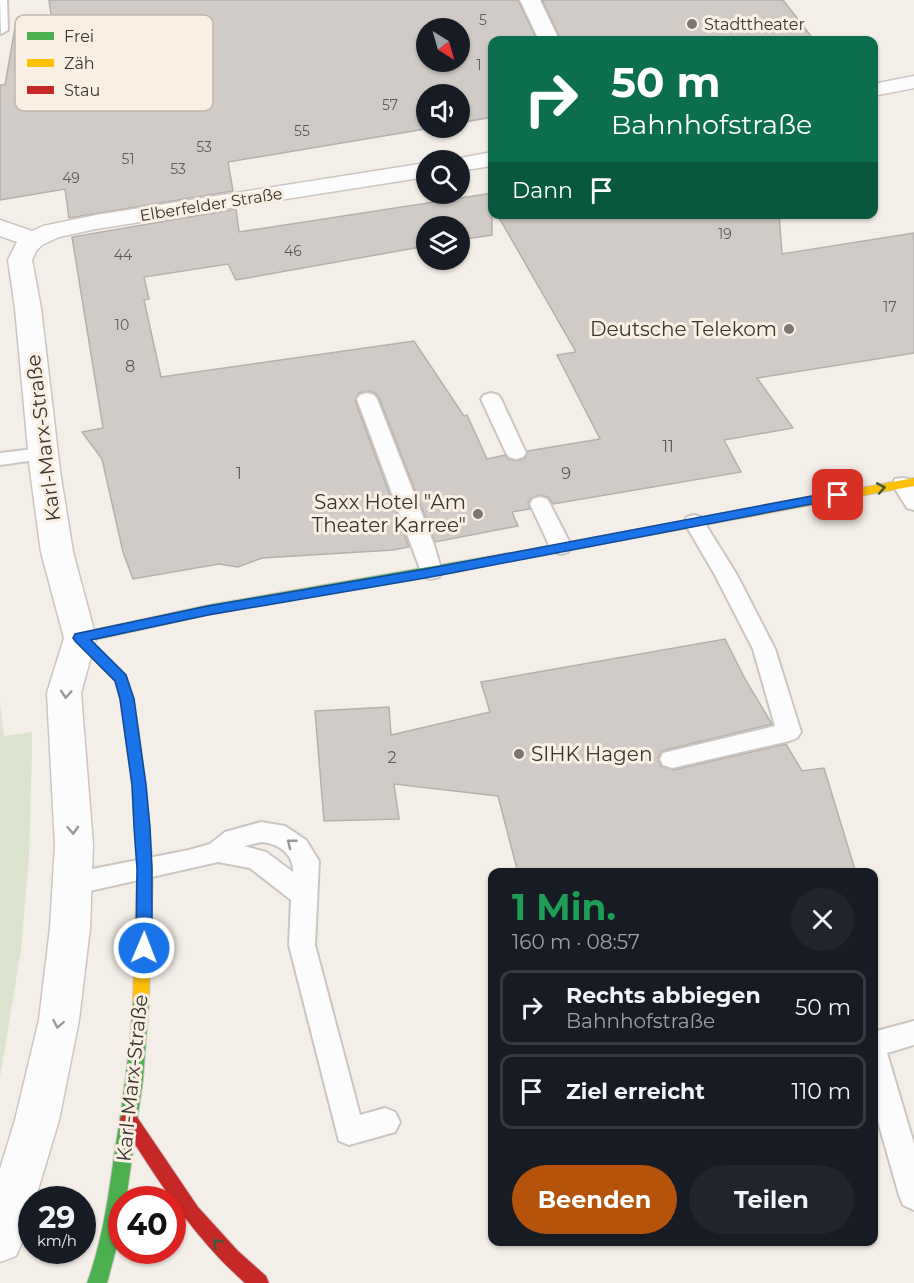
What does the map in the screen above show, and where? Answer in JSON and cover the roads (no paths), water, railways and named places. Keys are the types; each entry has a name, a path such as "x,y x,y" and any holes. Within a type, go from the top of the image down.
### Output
{"street":[{"path":"530,0 547,36"},
{"path":"878,89 914,82"},
{"path":"470,162 488,160"},
{"name":"Elberfelder Straße","path":"33,240 52,231 96,222 416,172"},
{"path":"0,227 33,240"},
{"name":"Karl-Marx-Straße","path":"33,240 24,249 20,260 28,308 43,454 57,552 80,638 121,679 127,699 139,785 145,869 139,1053 106,1259 97,1283"},
{"path":"0,1240 37,1120 59,1020 70,928 74,845 64,693 80,638 208,610 431,572 908,483"},
{"path":"129,1120 191,1213 231,1258 259,1283"}],"lane":[{"path":"0,0 1,30"},
{"path":"367,399 423,545 431,572"},
{"path":"491,399 516,453"},
{"path":"0,459 43,454"},
{"path":"908,483 914,503"},
{"path":"540,504 561,547"},
{"path":"672,759 789,732 764,649 726,575 694,522"},
{"path":"72,884 218,852 257,859 303,895 302,945 348,1131 385,1122"},
{"path":"878,1044 914,1033"},
{"path":"878,1071 914,1195"}],"place":[{"name":"Stadttheater","path":"692,24"},
{"name":"Deutsche Telekom","path":"789,329"},
{"name":"Saxx Hotel \"Am Theater Karree\"","path":"478,514"},
{"name":"SIHK Hagen","path":"519,754"}]}
